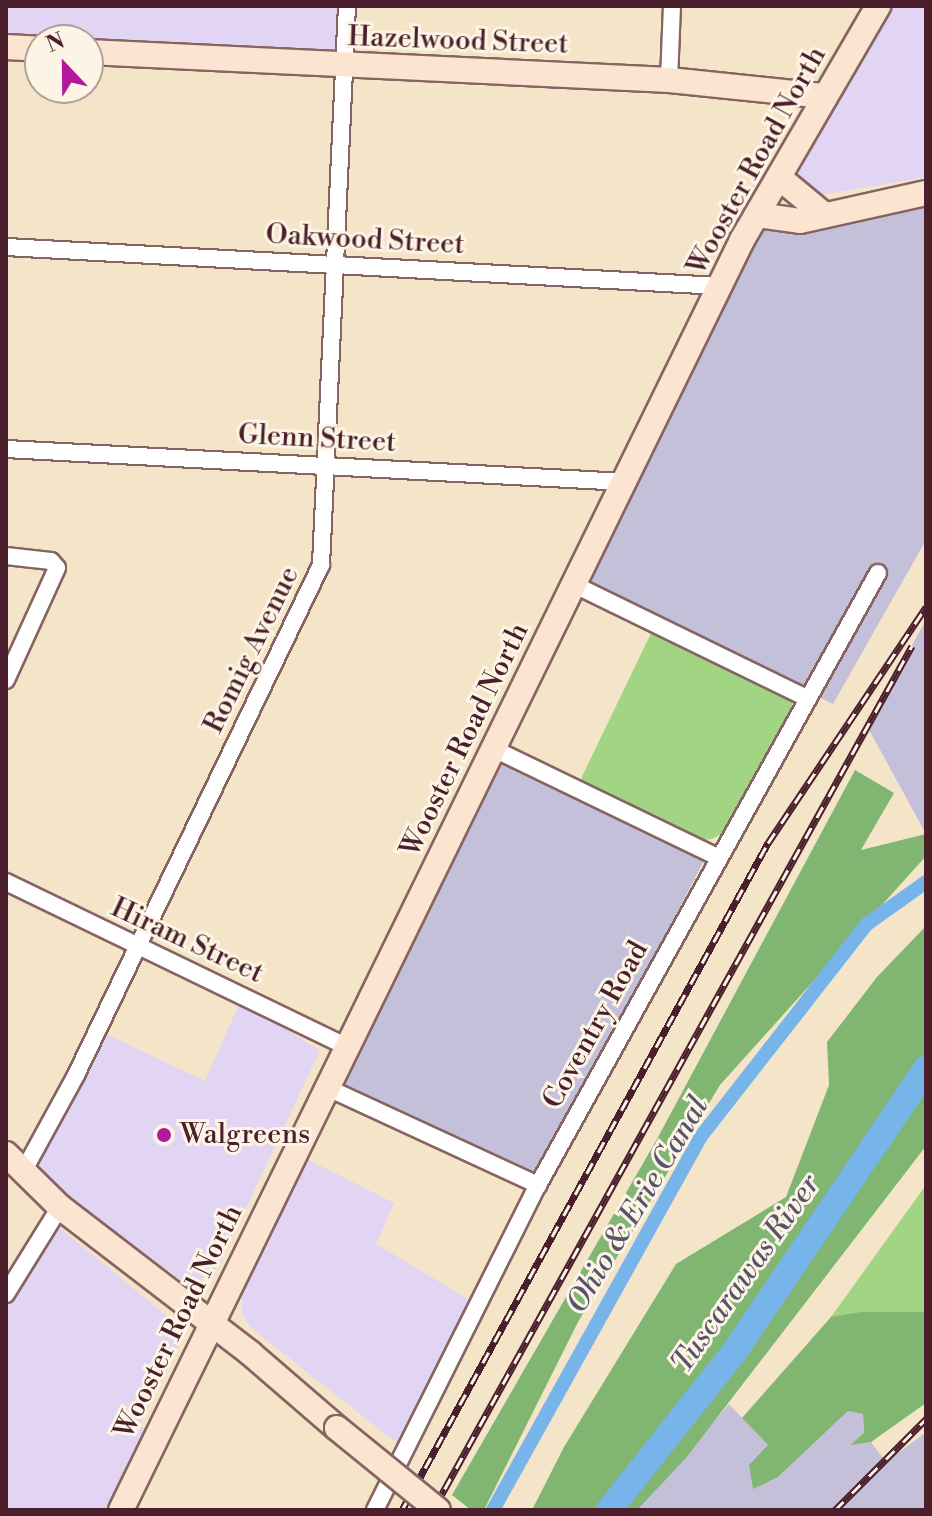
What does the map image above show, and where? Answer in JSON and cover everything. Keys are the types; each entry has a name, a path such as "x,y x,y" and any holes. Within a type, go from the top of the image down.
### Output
{"main road":[{"name":"Wooster Road North","path":"121,1510 720,286 878,6"},
{"name":"Hazelwood Street","path":"104,53 669,80 825,96"},
{"path":"781,179 822,213"},
{"path":"758,215 800,221 822,213 926,193"},
{"path":"6,1154 60,1207 438,1510"}],"street":[{"name":"Romig Avenue","path":"23,1172 76,1075 314,585 324,542 324,466 347,6"},
{"path":"669,80 672,6"},
{"name":"Oakwood Street","path":"6,247 720,286"},
{"name":"Glenn Street","path":"6,449 625,482"},
{"path":"6,556 51,561 57,568 6,680"},
{"name":"Coventry Road","path":"375,1510 520,1230 538,1185 717,857 878,573"},
{"path":"575,585 807,698"},
{"path":"494,749 717,857"},
{"name":"Hiram Street","path":"6,882 346,1046"},
{"path":"326,1087 538,1185"},
{"path":"6,1294 60,1207"}],"shaded area":[{"path":"6,6 345,6 343,64 104,50 104,24 24,24 24,43 6,44"},
{"path":"887,6 926,6 926,177 821,195 800,182 795,169"},
{"path":"926,194 926,540 833,704 581,583 761,222"},
{"path":"926,620 926,834 867,726"},
{"path":"494,752 705,859 537,1178 334,1083"},
{"path":"240,1002 320,1050 219,1266 198,1282 181,1280 29,1168 102,1032 205,1081"},
{"path":"301,1156 394,1203 376,1244 475,1303 398,1444 251,1328 242,1314 242,1294"},
{"path":"59,1227 180,1327 180,1343 139,1426 149,1429 112,1510 6,1510 6,1305 37,1245 48,1229"},
{"path":"729,1404 768,1445 778,1477 848,1411 863,1414 864,1433 851,1444 871,1442 886,1462 926,1432 926,1510 637,1510"}],"green space":[{"path":"654,627 792,696 792,707 721,834 712,839 702,840 578,785"},
{"path":"855,770 894,793 861,850 926,834 926,856 720,1085 578,1322 484,1510 471,1510 452,1495 657,1139"},
{"path":"926,926 926,1146 686,1458 637,1510 532,1510 564,1447 676,1264 786,1197 829,1085 827,1042 877,977"},
{"path":"926,1185 926,1312 831,1317"},
{"path":"861,1312 926,1312 926,1403 871,1442 850,1445 864,1433 863,1414 848,1411 778,1477 753,1489 749,1465 768,1445 742,1418 831,1317"}],"waterway":[{"name":"Ohio & Erie Canal","path":"493,1510 702,1135 867,924 926,882"},
{"name":"Tuscarawas River","path":"609,1510 735,1351 926,1069"}],"railway":[{"path":"402,1510 768,843 926,607"},
{"path":"433,1510 912,646"},
{"path":"835,1510 926,1419"}],"place":[{"name":"Walgreens","path":"164,1135"}]}
